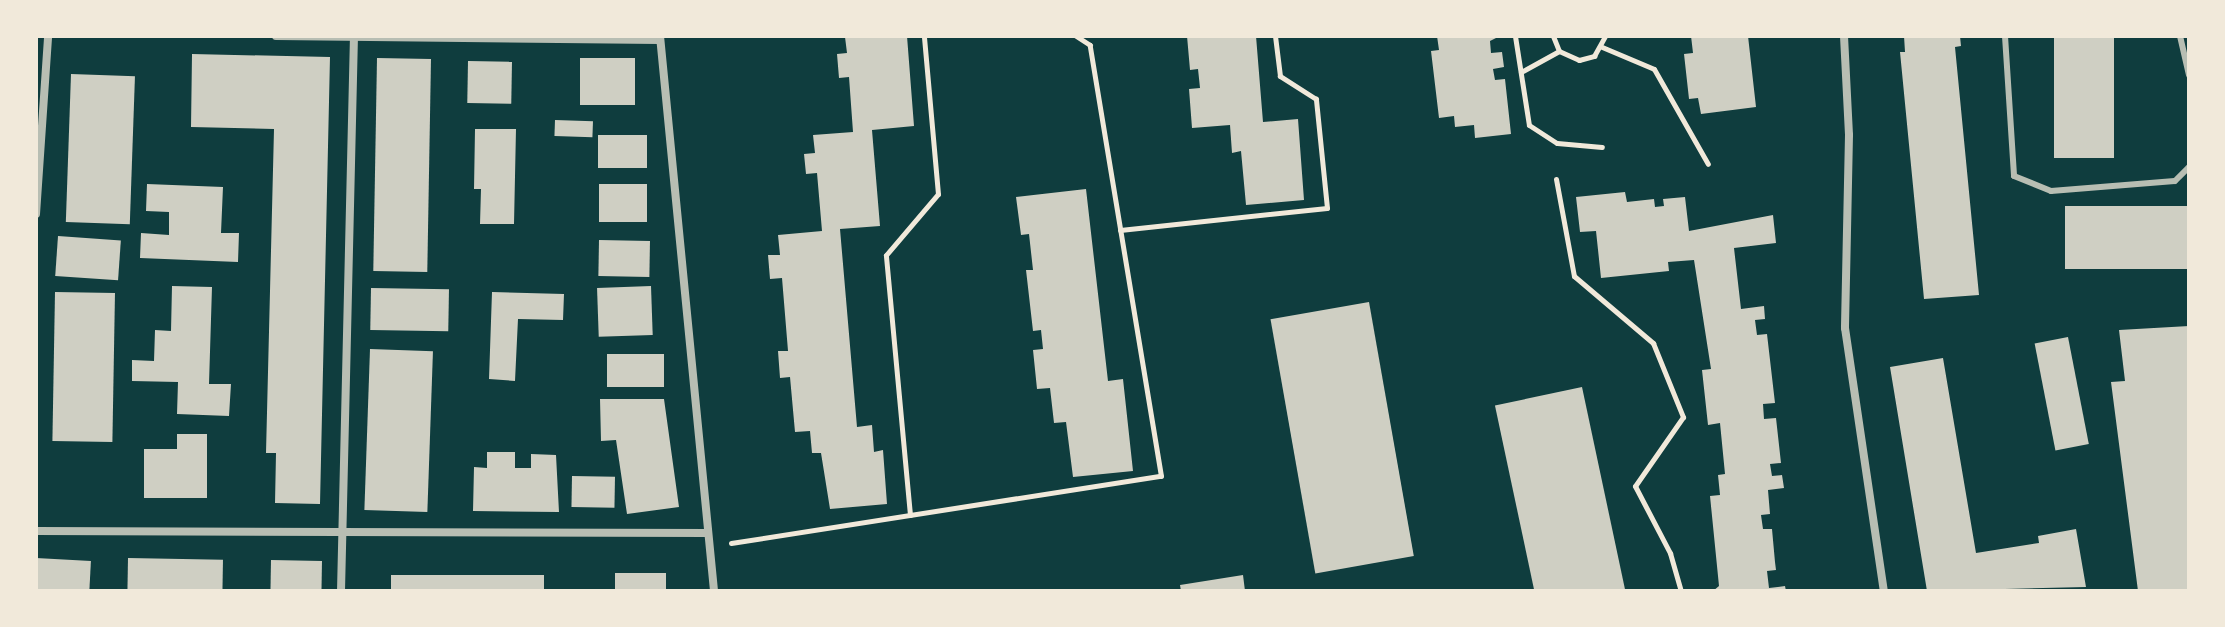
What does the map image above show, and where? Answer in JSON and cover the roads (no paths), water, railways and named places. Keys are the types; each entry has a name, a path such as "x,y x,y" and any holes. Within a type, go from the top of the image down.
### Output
{"street":[{"path":"36,214 48,36"},
{"path":"276,36 660,38 714,591"},
{"path":"1844,36 1849,135 1845,328 1884,591"},
{"path":"341,591 354,37"},
{"path":"36,531 708,533"}],"lane":[{"path":"2005,36 2014,176 2051,191 2175,181 2189,167"},
{"path":"2180,36 2189,75"}]}
